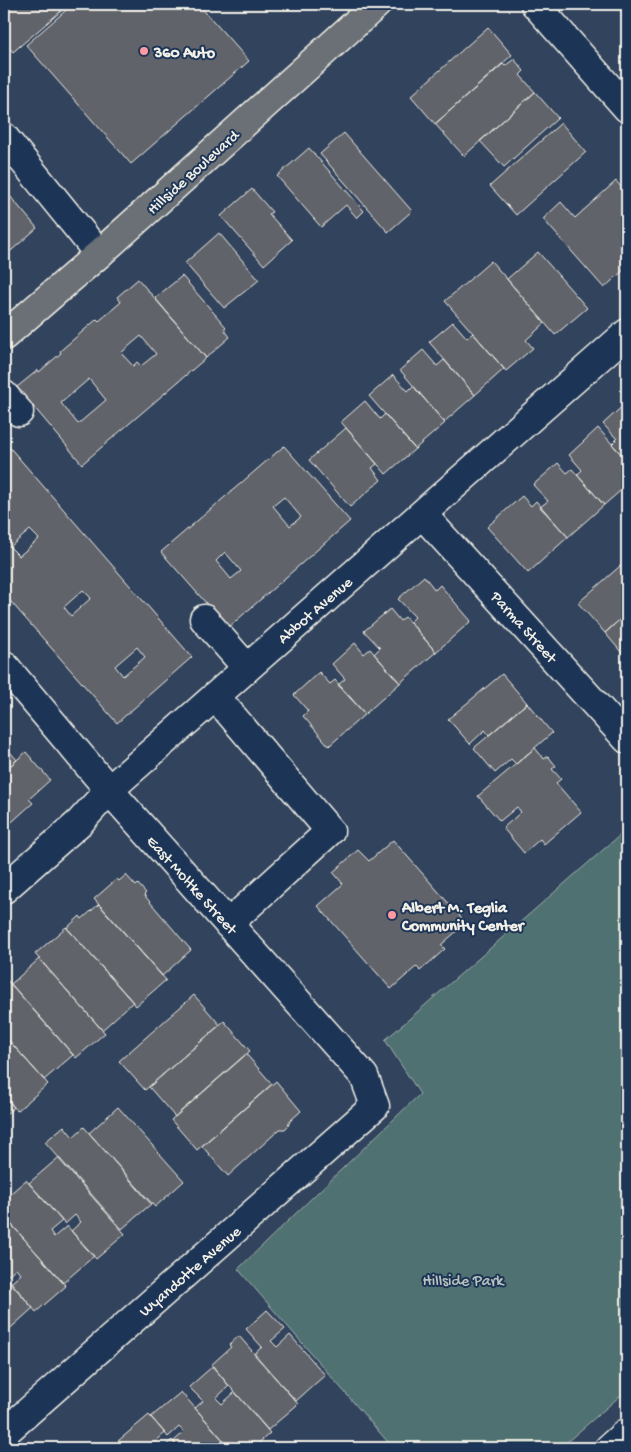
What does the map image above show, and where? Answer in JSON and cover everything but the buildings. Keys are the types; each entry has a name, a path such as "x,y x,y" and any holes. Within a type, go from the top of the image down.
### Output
{"main road":[{"name":"Hillside Boulevard","path":"4,336 99,254 377,4"}],"street":[{"path":"535,4 627,108"},
{"path":"4,137 99,254"},
{"name":"Abbot Avenue","path":"4,889 80,822 109,790 627,333"},
{"name":"Parma Street","path":"422,514 627,739"},
{"path":"204,619 247,668"},
{"name":"East Moltke Street","path":"4,665 109,790 364,1076 374,1106"},
{"path":"215,696 330,831 228,924"},
{"name":"Wyandotte Avenue","path":"4,1433 374,1106"},
{"path":"609,1448 627,1432"}],"green space":[{"name":"Hillside Park","path":"627,829 627,1390 560,1448 393,1448 238,1269 420,1094 385,1040"}],"place":[{"name":"360 Auto","path":"144,51"},
{"name":"Albert M. Teglia Community Center","path":"392,915"}]}
